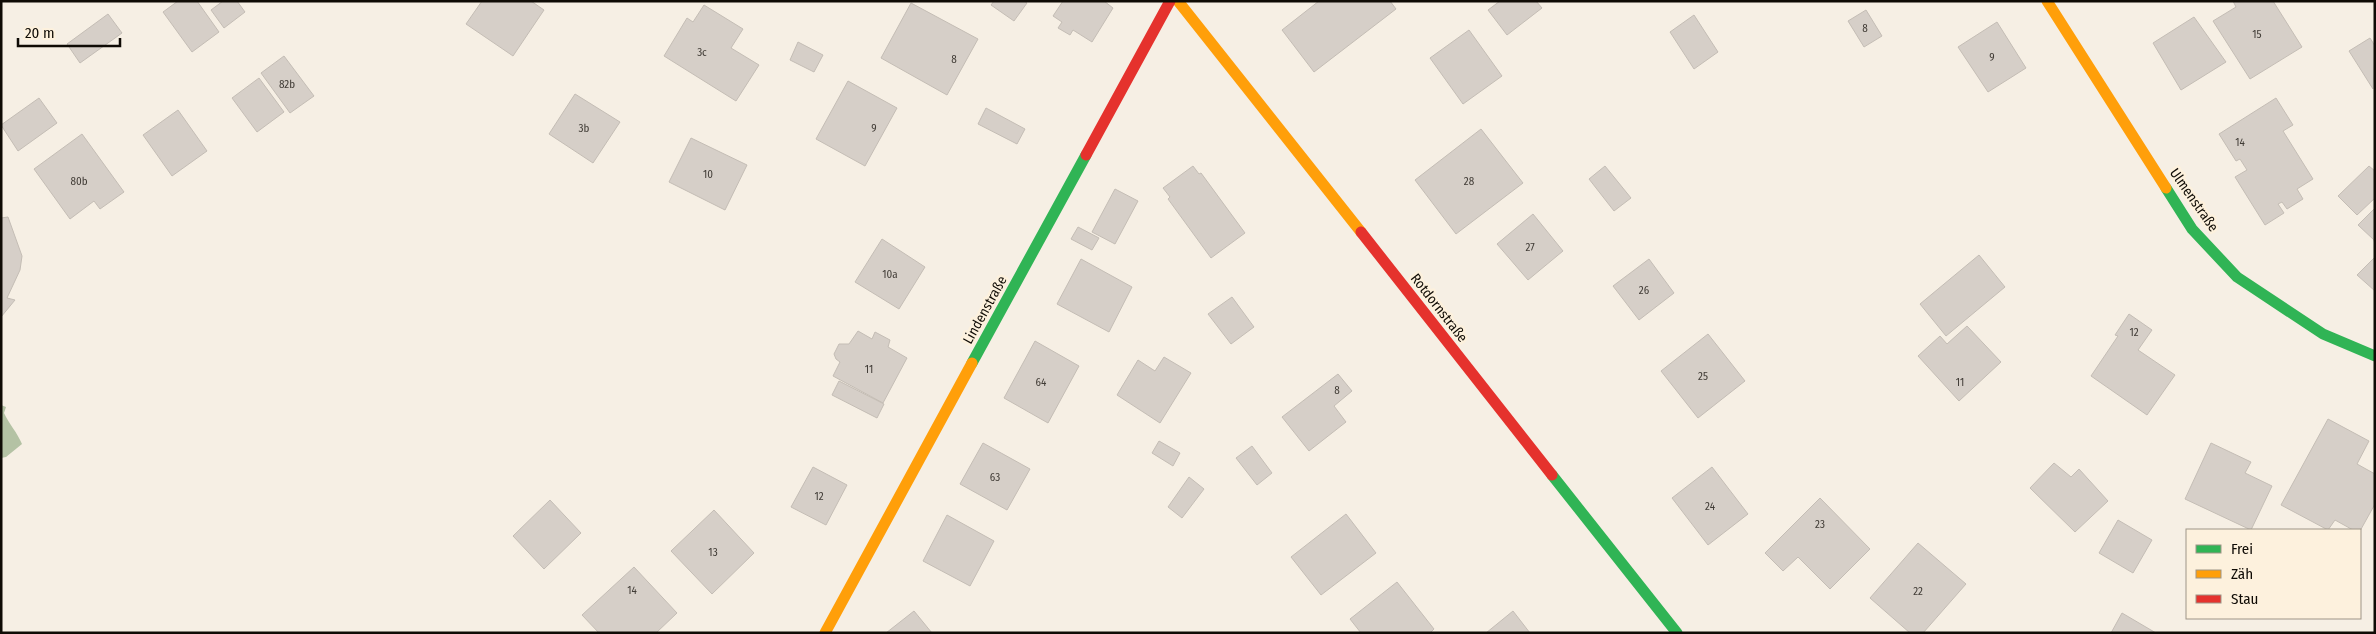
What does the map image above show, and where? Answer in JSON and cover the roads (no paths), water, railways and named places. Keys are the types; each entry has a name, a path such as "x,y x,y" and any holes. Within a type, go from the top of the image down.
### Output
{"street":[{"name":"Lindenstraße","path":"825,633 1170,1"},
{"name":"Rotdornstraße","path":"1178,1 1677,633"},
{"name":"Ulmenstraße","path":"2047,1 2192,229 2237,277 2273,302 2323,334 2375,356"}]}
